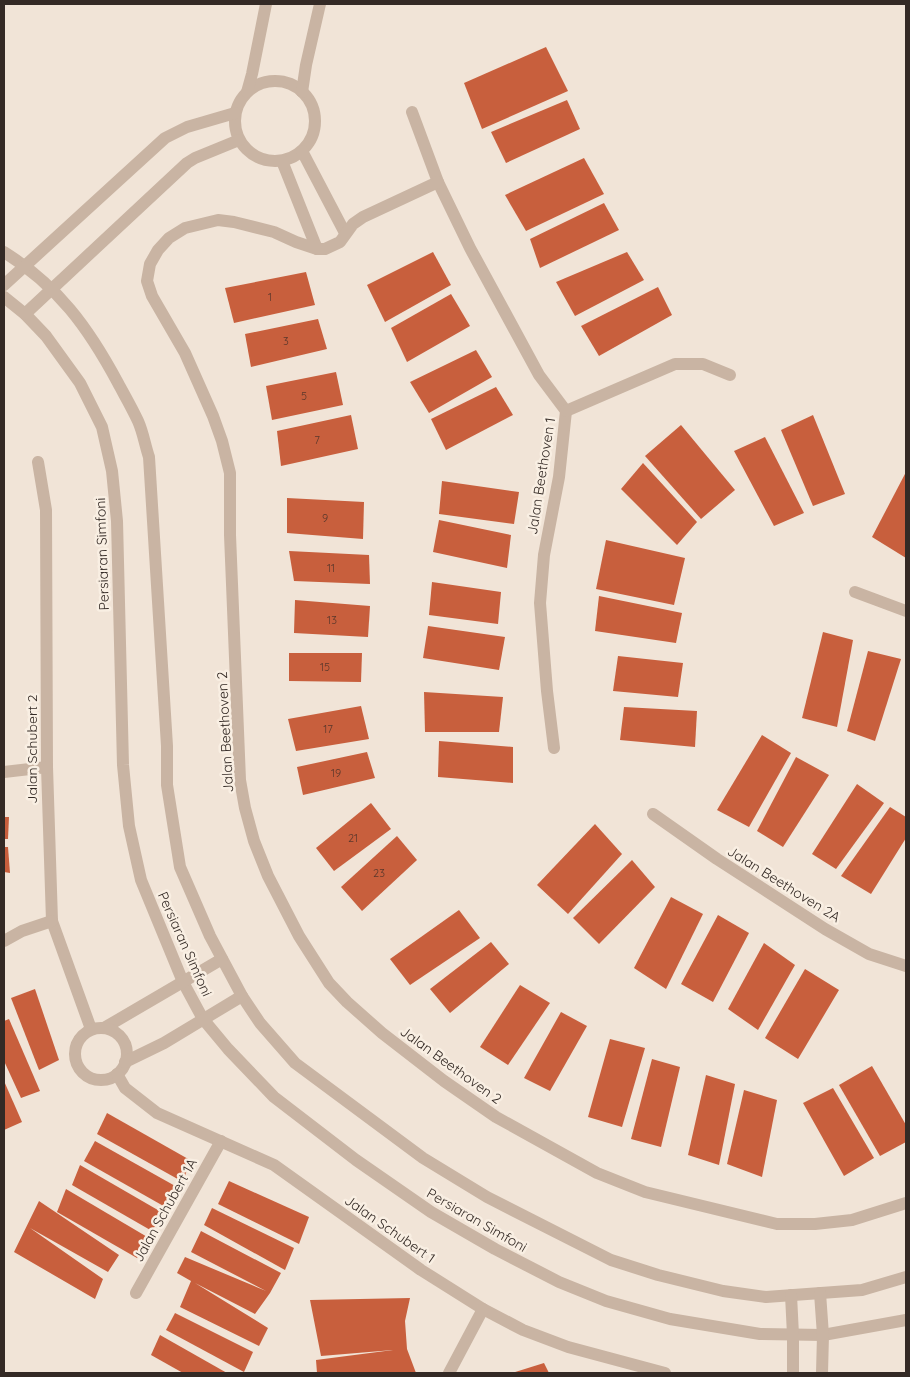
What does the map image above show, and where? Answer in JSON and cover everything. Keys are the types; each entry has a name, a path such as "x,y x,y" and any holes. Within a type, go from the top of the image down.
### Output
{"street":[{"path":"247,92 266,4"},
{"path":"302,92 320,4"},
{"path":"269,81 281,81 302,92 311,103 315,116 315,128 310,140 302,151 293,157 272,162 257,157 245,148 239,140 234,122 239,102 247,92 257,85 269,81"},
{"name":"Jalan Beethoven 1","path":"412,112 438,182 470,248 539,374 566,411 559,477 544,555 540,603 546,682 554,748"},
{"path":"4,285 165,138 187,127 235,113"},
{"path":"25,314 187,163 239,140"},
{"path":"302,151 346,234"},
{"path":"282,161 321,249 340,242 353,224 364,217 438,182"},
{"name":"Jalan Beethoven 2","path":"321,249 296,242 274,232 218,220 185,228 169,238 158,250 150,264 147,280 152,296 185,353 213,416 230,473 230,535 240,780 254,841 268,876 299,936 329,982 347,1002 382,1034 444,1081 496,1117 597,1173 645,1192 777,1224 815,1224 852,1220 906,1203"},
{"name":"Persiaran Simfoni","path":"4,252 26,265 77,316 104,356 139,422 149,458 166,736 167,785 180,866 210,936 242,996 260,1023 296,1063 423,1158 487,1197 611,1260 658,1275 723,1291 766,1297 862,1290 906,1277"},
{"name":"Persiaran Simfoni","path":"4,297 25,314 46,336 80,383 102,427 112,471 117,521 123,765 129,826 141,880 183,982 203,1019 228,1049 274,1097 408,1197 495,1250 559,1282 606,1301 670,1319 760,1334 823,1335 906,1320"},
{"path":"566,411 675,364 702,364 730,375"},
{"name":"Jalan Schubert 2","path":"38,462 46,510 47,767 52,921 91,1030"},
{"path":"855,592 906,612"},
{"path":"4,772 47,767"},
{"name":"Jalan Beethoven 2A","path":"652,814 825,929 869,954 906,966"},
{"path":"4,941 22,930 52,921"},
{"path":"104,1028 111,1030 121,1038 126,1049 125,1062 117,1074 110,1078 94,1079 86,1076 76,1063 75,1047 84,1034 91,1030 104,1028 222,959"},
{"path":"125,1062 164,1043 242,996"},
{"name":"Jalan Schubert 1","path":"117,1074 125,1088 157,1113 274,1165 421,1270 483,1309 523,1330 568,1347 664,1373"},
{"name":"Jalan Schubert 1A","path":"136,1293 221,1141"},
{"path":"820,1293 823,1335 822,1373"},
{"path":"790,1295 793,1373"},
{"path":"449,1373 483,1309"}],"building":[{"path":"546,47 568,91 482,129 464,83"},
{"path":"567,100 580,129 506,163 491,132"},
{"path":"584,158 604,194 526,231 505,195"},
{"path":"604,203 619,230 540,268 530,239"},
{"path":"433,252 451,285 385,322 367,285"},
{"path":"627,252 644,280 575,316 556,282"},
{"path":"306,272 315,305 234,323 225,288"},
{"path":"658,287 672,315 599,356 581,326"},
{"path":"451,294 470,326 407,362 391,328"},
{"path":"318,319 327,349 251,367 245,334"},
{"path":"476,350 492,377 429,413 410,382"},
{"path":"336,372 343,405 272,420 266,386"},
{"path":"496,387 513,415 446,450 431,419"},
{"path":"351,415 358,449 281,466 277,431"},
{"path":"813,415 845,494 813,506 781,430"},
{"path":"681,425 735,490 701,519 645,456"},
{"path":"765,437 804,513 774,526 734,451"},
{"path":"643,463 697,522 677,545 621,489"},
{"path":"906,472 906,558 872,537"},
{"path":"442,481 519,492 514,524 439,514"},
{"path":"287,498 364,502 363,539 287,533"},
{"path":"439,520 511,535 507,568 433,552"},
{"path":"606,540 685,558 674,605 596,589"},
{"path":"289,551 369,555 370,584 294,581"},
{"path":"432,582 501,592 498,624 429,615"},
{"path":"599,596 682,613 676,643 595,631"},
{"path":"295,600 370,606 368,637 294,633"},
{"path":"428,626 505,637 499,670 423,658"},
{"path":"823,632 853,640 837,727 802,718"},
{"path":"868,651 901,659 875,741 847,731"},
{"path":"289,653 362,653 361,682 289,681"},
{"path":"618,656 683,663 678,697 613,691"},
{"path":"424,692 503,697 499,732 425,732"},
{"path":"361,706 369,739 296,751 288,719"},
{"path":"624,707 697,711 695,747 620,740"},
{"path":"762,735 791,753 749,827 717,810"},
{"path":"439,741 513,747 513,783 438,777"},
{"path":"367,752 375,778 303,795 297,767"},
{"path":"796,757 829,775 783,847 757,831"},
{"path":"857,784 884,803 836,869 812,854"},
{"path":"371,803 391,829 334,871 316,848"},
{"path":"890,807 906,817 906,838 871,894 841,876"},
{"path":"4,817 9,817 8,839 4,839"},
{"path":"595,824 622,854 568,914 537,885"},
{"path":"397,836 417,860 362,911 341,887"},
{"path":"4,847 8,847 10,873 4,872"},
{"path":"632,860 655,887 599,944 573,918"},
{"path":"671,897 703,914 666,989 634,968"},
{"path":"459,910 480,938 410,985 390,959"},
{"path":"718,915 749,933 713,1002 681,984"},
{"path":"491,942 509,964 450,1013 430,989"},
{"path":"764,943 795,965 758,1030 728,1009"},
{"path":"805,969 839,990 798,1059 765,1038"},
{"path":"520,985 550,1003 508,1065 480,1047"},
{"path":"35,989 59,1060 39,1070 11,998"},
{"path":"561,1012 587,1026 550,1091 524,1078"},
{"path":"9,1019 40,1091 21,1098 4,1061 4,1021"},
{"path":"610,1039 645,1048 622,1127 588,1117"},
{"path":"652,1059 680,1067 661,1147 631,1139"},
{"path":"872,1066 906,1125 906,1142 880,1156 839,1085"},
{"path":"706,1075 735,1084 719,1165 688,1155"},
{"path":"4,1081 22,1122 4,1130"},
{"path":"833,1088 874,1158 844,1176 803,1103"},
{"path":"744,1090 777,1100 762,1177 727,1164"},
{"path":"107,1113 190,1160 183,1182 97,1134"},
{"path":"95,1141 177,1187 167,1208 84,1161"},
{"path":"80,1165 163,1213 152,1231 72,1185"},
{"path":"229,1181 309,1217 299,1244 218,1204"},
{"path":"66,1189 149,1238 137,1258 57,1212"},
{"path":"39,1201 119,1255 108,1272 30,1228 103,1279 95,1299 14,1252"},
{"path":"212,1208 294,1248 285,1270 204,1225"},
{"path":"201,1231 281,1273 255,1314 195,1283 268,1328 259,1346 180,1307 191,1281 177,1273 185,1257 266,1291 191,1252"},
{"path":"410,1298 405,1321 407,1349 416,1373 317,1373 316,1360 393,1350 321,1356 310,1300"},
{"path":"175,1313 253,1352 244,1372 166,1330"},
{"path":"160,1335 227,1373 183,1373 151,1355"},
{"path":"544,1363 549,1373 512,1373"}]}
